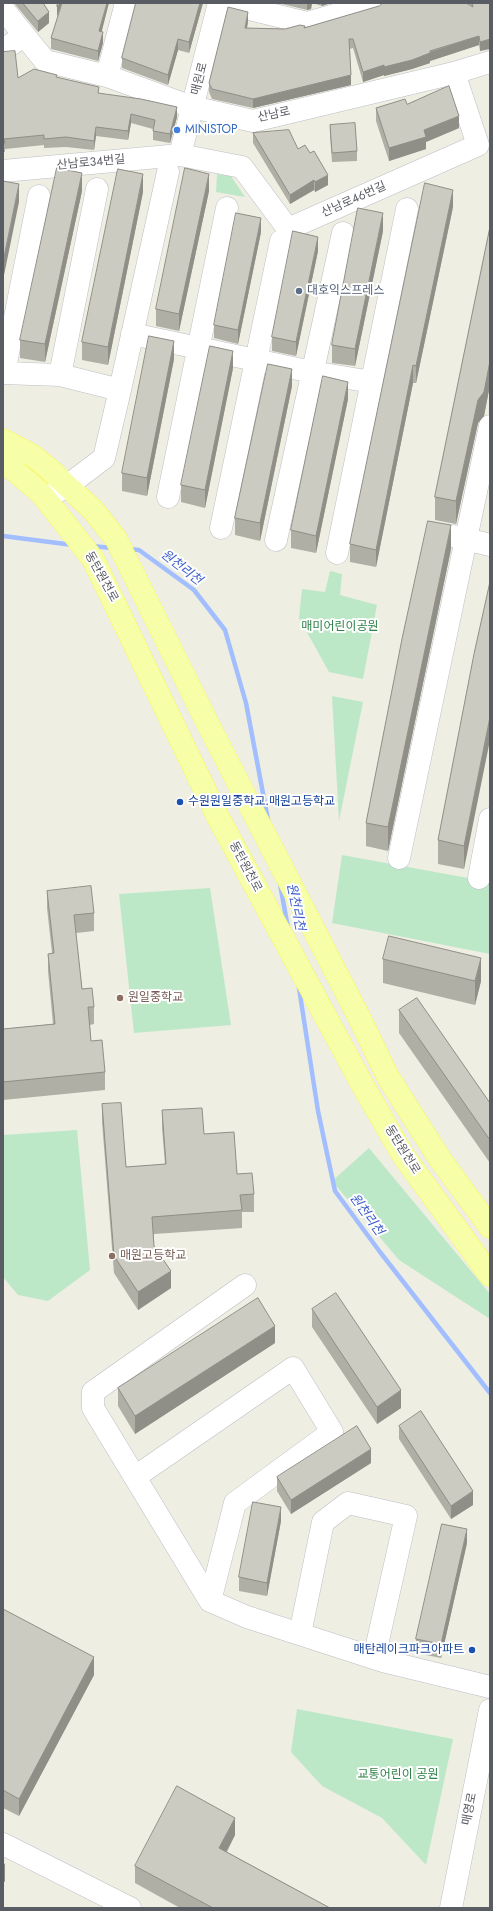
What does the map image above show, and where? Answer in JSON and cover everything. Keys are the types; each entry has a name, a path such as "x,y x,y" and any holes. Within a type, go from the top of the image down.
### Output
{"main road":[{"path":"3,440 33,456 93,510 116,539 388,1077 440,1159 490,1227"},
{"name":"동탄원천로","path":"3,460 50,503 93,559 125,622 218,817 362,1084 403,1155 490,1275"}],"street":[{"path":"107,76 126,3"},
{"name":"매원로","path":"50,503 67,486 104,458 132,334 174,164 192,107 219,3"},
{"path":"225,3 308,23 376,3"},
{"name":"산남로","path":"3,9 23,36 45,61 107,76 192,107 253,121 454,73 490,62"},
{"path":"3,50 23,36"},
{"name":"산남로46번길","path":"174,164 242,166 288,229 478,145 454,73"},
{"name":"산남로34번길","path":"3,171 174,164"},
{"path":"60,375 97,189"},
{"path":"39,196 3,373 60,375 120,390"},
{"path":"168,497 227,208"},
{"path":"337,553 407,209"},
{"path":"276,540 343,233"},
{"path":"221,528 281,242"},
{"path":"132,334 312,372 372,382"},
{"path":"399,858 490,426"},
{"path":"436,533 490,545"},
{"path":"478,878 490,819"},
{"path":"245,1285 93,1392 93,1408 210,1601 247,1617 374,1658 490,1687"},
{"path":"135,1477 293,1368 332,1432 235,1503 210,1601"},
{"path":"300,1634 323,1522 348,1503 406,1516 374,1658"},
{"name":"매영로","path":"451,1908 490,1710"},
{"path":"3,1844 130,1908"}],"green space":[{"path":"217,174 231,176 245,197 216,192"},
{"name":"매미어린이공원","path":"330,571 342,574 340,595 377,605 363,679 329,672 299,618 302,589 325,592"},
{"path":"332,696 363,702 339,821"},
{"path":"342,855 490,882 490,954 332,923"},
{"path":"210,888 231,1025 134,1033 119,894"},
{"path":"77,1130 90,1270 48,1301 18,1295 3,1277 3,1135"},
{"path":"369,1148 490,1294 490,1319 399,1260 332,1181"},
{"name":"교통어린이 공원","path":"297,1709 453,1739 426,1865 382,1818 322,1786 291,1752"}],"building":[{"path":"23,3 43,3 49,12 38,21"},
{"path":"62,3 107,3 99,31 103,32 98,51 51,38"},
{"path":"136,3 200,3 189,42 178,39 168,75 122,58"},
{"path":"383,3 466,3 473,7 472,3 490,3 490,39 480,42 479,36 430,51 430,53 412,60 384,67 384,65 363,72 353,39 349,39 351,75 253,99 212,89 209,83 228,7 248,12 245,28 285,29 300,25 305,26 304,28 379,6"},
{"path":"15,51 18,78 34,69 57,75 56,77 99,87 98,93 141,99 177,107 170,134 153,131 155,120 131,114 128,131 96,127 94,141 66,137 44,139 44,135 4,139 5,143 3,143 3,52"},
{"path":"449,86 459,116 424,130 426,137 389,148 376,108 405,99 407,104"},
{"path":"355,123 357,151 332,153 330,125"},
{"path":"289,130 298,149 305,145 310,153 314,151 328,175 315,182 314,180 290,195 253,133"},
{"path":"57,168 82,173 45,344 20,340"},
{"path":"185,168 209,174 179,314 156,309"},
{"path":"118,169 143,174 108,347 82,342"},
{"path":"3,181 19,184 3,262"},
{"path":"425,183 453,190 416,366 413,365 376,550 350,544"},
{"path":"358,208 383,213 355,349 332,345"},
{"path":"236,213 261,218 238,330 214,325"},
{"path":"490,227 490,361 484,392 478,400 456,501 435,497"},
{"path":"293,231 318,237 296,342 272,337"},
{"path":"149,336 174,341 147,478 122,473"},
{"path":"210,346 233,351 205,490 181,485"},
{"path":"268,364 292,369 260,523 235,518"},
{"path":"323,376 348,382 316,536 291,530"},
{"path":"428,521 451,525 388,827 366,823 402,639"},
{"path":"490,582 490,717 464,846 438,840 474,654"},
{"path":"91,886 94,913 74,915 82,989 92,988 94,1007 88,1007 91,1041 102,1040 105,1072 3,1082 3,1029 55,1024 48,954 54,953 47,891"},
{"path":"389,936 481,958 475,981 383,959"},
{"path":"417,998 490,1103 490,1140 399,1010"},
{"path":"121,1103 126,1167 166,1164 162,1110 202,1108 204,1134 234,1132 237,1174 252,1173 254,1194 240,1195 242,1210 152,1217 154,1246 171,1271 138,1292 114,1256 102,1104"},
{"path":"336,1293 401,1390 377,1407 312,1309"},
{"path":"258,1298 275,1326 135,1416 118,1388"},
{"path":"421,1411 473,1491 451,1506 399,1426"},
{"path":"357,1426 371,1449 291,1500 277,1477"},
{"path":"253,1502 281,1507 267,1583 239,1577"},
{"path":"442,1524 467,1529 441,1644 416,1639"},
{"path":"3,1609 94,1657 19,1799 3,1790"},
{"path":"177,1786 235,1818 219,1848 330,1908 213,1908 135,1866"}],"waterway":[{"name":"원천리천","path":"3,536 73,545"},
{"name":"원천리천","path":"92,546 112,548"},
{"name":"원천리천","path":"128,549 139,550 194,590 225,630 246,703 268,820"},
{"name":"원천리천","path":"280,884 288,928"},
{"name":"원천리천","path":"299,988 318,1111 335,1191 380,1252 490,1393"}],"place":[{"name":"MINISTOP","path":"177,130"},
{"name":"대호익스프레스","path":"299,291"},
{"name":"수원원일중학교.매원고등학교","path":"180,802"},
{"name":"원일중학교","path":"120,998"},
{"name":"매원고등학교","path":"112,1256"},
{"name":"매탄레이크파크아파트","path":"472,1650"}]}
